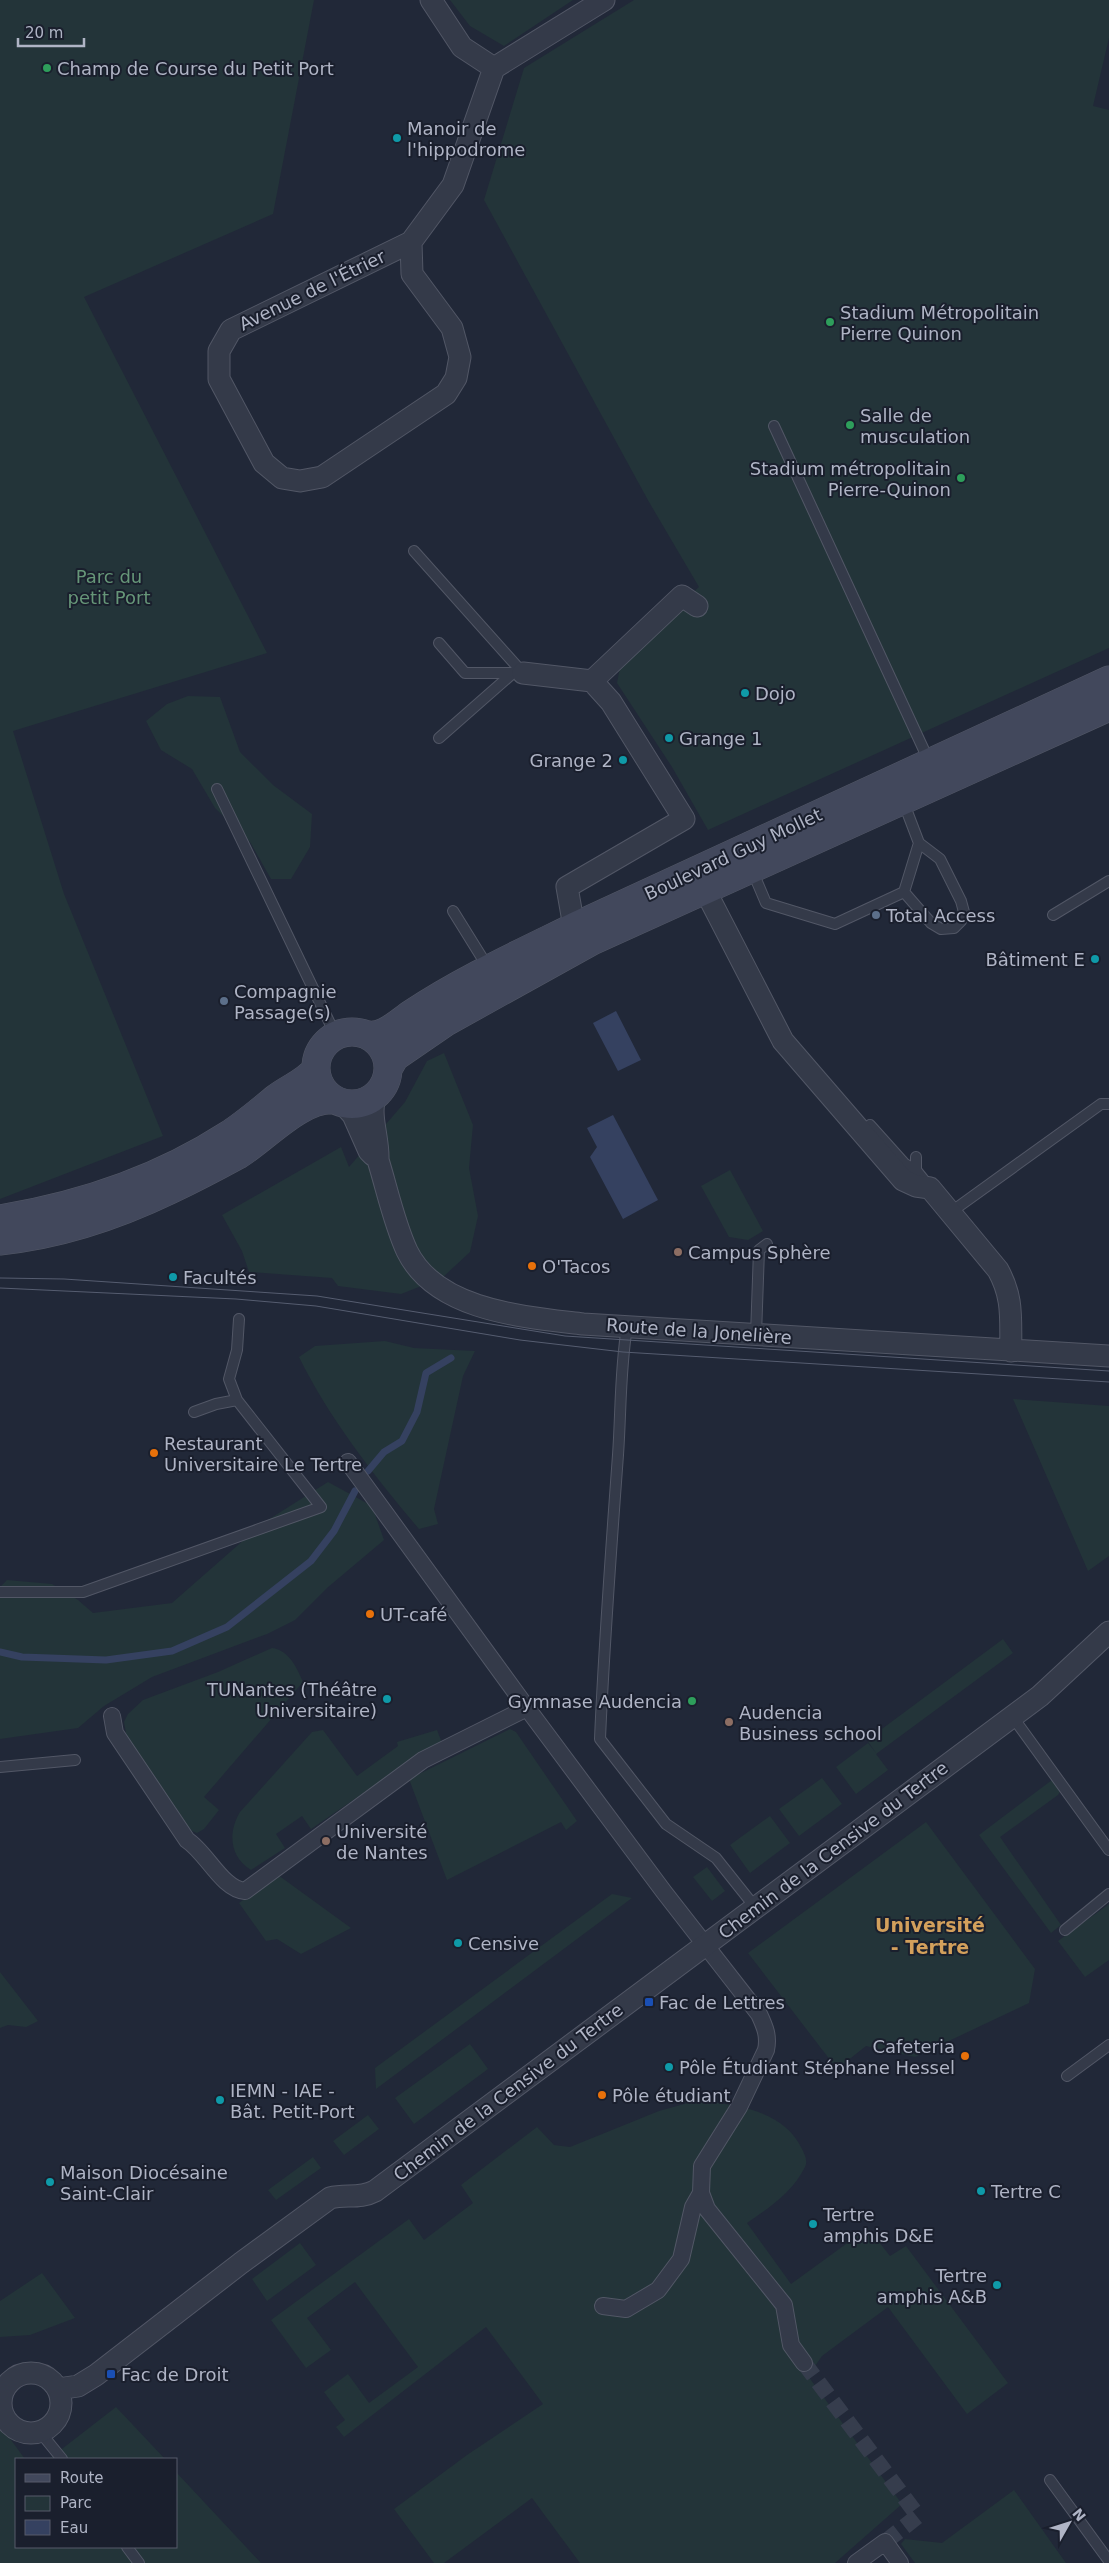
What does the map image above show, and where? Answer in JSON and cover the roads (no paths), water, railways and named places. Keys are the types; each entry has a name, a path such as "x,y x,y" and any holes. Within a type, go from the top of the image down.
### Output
{"main road":[{"name":"Boulevard Guy Mollet","path":"364,1034 371,1036 385,1032 416,1011 489,970 574,927 1109,680"},
{"name":"Boulevard Guy Mollet","path":"388,1069 396,1057 432,1031 518,980 592,941 1109,707"},
{"path":"0,1219 71,1204 131,1183 174,1164 227,1136 288,1089 309,1077 316,1069 321,1050 336,1036 350,1032 364,1034 376,1042 383,1050 388,1069 382,1086 375,1096 359,1103 317,1100 291,1116 239,1154 139,1203 56,1233 0,1241"},
{"path":"316,1069 321,1087 338,1101"}],"street":[{"path":"431,0 462,47 494,68 604,0"},
{"name":"Avenue de l'Étrier","path":"412,242 412,274 452,328 460,357 456,378 446,394 322,477 300,481 282,478 264,463 219,379 219,351 231,330 412,242 453,185 494,68"},
{"path":"592,681 682,596 697,606"},
{"path":"518,673 592,681 611,702 684,819 567,886 574,927"},
{"path":"705,890 783,1041 866,1128 903,1180 916,1186 930,1188 989,1258 1005,1283 1012,1311 1011,1351"},
{"name":"Route de la Jonelière","path":"375,1096 372,1112 379,1146 378,1160 407,1250 416,1264 439,1286 473,1303 516,1316 627,1327 1109,1356"},
{"name":"Route de la Jonelière","path":"338,1101 353,1115 369,1151 378,1160"},
{"path":"348,1462 527,1708 759,2014 766,2027 768,2042 739,2107 702,2166 701,2193 707,2209 784,2305 791,2344 804,2363"},
{"name":"Chemin de la Censive du Tertre","path":"58,2389 78,2386 96,2375 241,2263 330,2198 342,2195 355,2198 375,2191 1047,1690 1109,1632"},
{"path":"112,1716 115,1733 187,1840 199,1848 230,1887 245,1891 423,1760 527,1708"},
{"path":"603,2306 626,2309 658,2290 681,2259 693,2207 701,2193"},
{"path":"28,2373 42,2375 58,2389 61,2404 58,2418 53,2424 40,2432 22,2432 9,2424 1,2411 1,2395 9,2382 28,2373"},
{"path":"856,2563 885,2542 900,2563"}],"lane":[{"path":"774,426 930,762"},
{"path":"414,552 518,673"},
{"path":"439,643 465,673 518,673"},
{"path":"439,738 518,673"},
{"path":"216,789 336,1036"},
{"path":"903,800 920,843 940,859 962,901 964,912 961,921 954,928 941,929 931,923 904,892"},
{"path":"752,869 766,903 835,924 904,892 920,843"},
{"path":"1053,914 1109,881"},
{"path":"453,911 489,970"},
{"path":"951,1212 1101,1104 1109,1104"},
{"path":"866,1128 905,1164 916,1170 930,1188"},
{"path":"916,1157 916,1170"},
{"path":"756,1335 759,1250 767,1244"},
{"path":"0,1592 83,1592 321,1508 237,1400 228,1379 237,1350 239,1319"},
{"path":"627,1327 623,1352 621,1414 604,1645 600,1739 666,1824 716,1858 755,1907"},
{"path":"194,1412 216,1404 237,1400"},
{"path":"1012,1716 1109,1850"},
{"path":"0,1766 75,1760"},
{"path":"1066,1930 1109,1894"},
{"path":"1067,2076 1109,2045"},
{"path":"40,2432 61,2458"},
{"path":"1050,2480 1109,2561"},
{"path":"128,2548 139,2563"}],"water":[{"path":"616,1011 641,1060 618,1071 593,1023"},
{"path":"613,1115 658,1200 623,1219 590,1157 597,1147 587,1128"}],"waterway":[{"path":"368,1471 384,1452 402,1441 417,1412 426,1373 451,1358"},
{"path":"0,1652 22,1657 106,1660 172,1651 227,1627 311,1561 334,1531 355,1491"}],"tunnel":[{"path":"804,2363 918,2516 885,2542"}],"tram line":[{"path":"0,1278 64,1279 317,1296 565,1336 1109,1371"},
{"path":"0,1288 236,1299 316,1306 520,1340 623,1352 1109,1382"}],"place":[{"name":"Champ de Course du Petit Port","path":"47,68"},
{"name":"Manoir de l'hippodrome","path":"397,138"},
{"name":"Stadium Métropolitain Pierre Quinon","path":"830,322"},
{"name":"Salle de musculation","path":"850,425"},
{"name":"Stadium métropolitain Pierre-Quinon","path":"961,478"},
{"name":"Dojo","path":"745,693"},
{"name":"Grange 1","path":"669,738"},
{"name":"Grange 2","path":"623,760"},
{"name":"Total Access","path":"876,915"},
{"name":"Bâtiment E","path":"1095,959"},
{"name":"Compagnie Passage(s)","path":"224,1001"},
{"name":"Campus Sphère","path":"678,1252"},
{"name":"O'Tacos","path":"532,1266"},
{"name":"Facultés","path":"173,1277"},
{"name":"Restaurant Universitaire Le Tertre","path":"154,1453"},
{"name":"UT-café","path":"370,1614"},
{"name":"TUNantes (Théâtre Universitaire)","path":"387,1699"},
{"name":"Gymnase Audencia","path":"692,1701"},
{"name":"Audencia Business school","path":"729,1722"},
{"name":"Université de Nantes","path":"326,1841"},
{"name":"Censive","path":"458,1943"},
{"name":"Fac de Lettres","path":"649,2002"},
{"name":"Cafeteria Stéphane Hessel","path":"965,2056"},
{"name":"Pôle Étudiant","path":"669,2067"},
{"name":"Pôle étudiant","path":"602,2095"},
{"name":"IEMN - IAE - Bât. Petit-Port","path":"220,2100"},
{"name":"Maison Diocésaine Saint-Clair","path":"50,2182"},
{"name":"Tertre C","path":"981,2191"},
{"name":"Tertre amphis D&E","path":"813,2224"},
{"name":"Tertre amphis A&B","path":"997,2285"},
{"name":"Fac de Droit","path":"111,2374"}],"district":[{"name":"Université - Tertre","path":"930,1936"}],"park label":[{"name":"Parc du petit Port","path":"109,586"}]}
